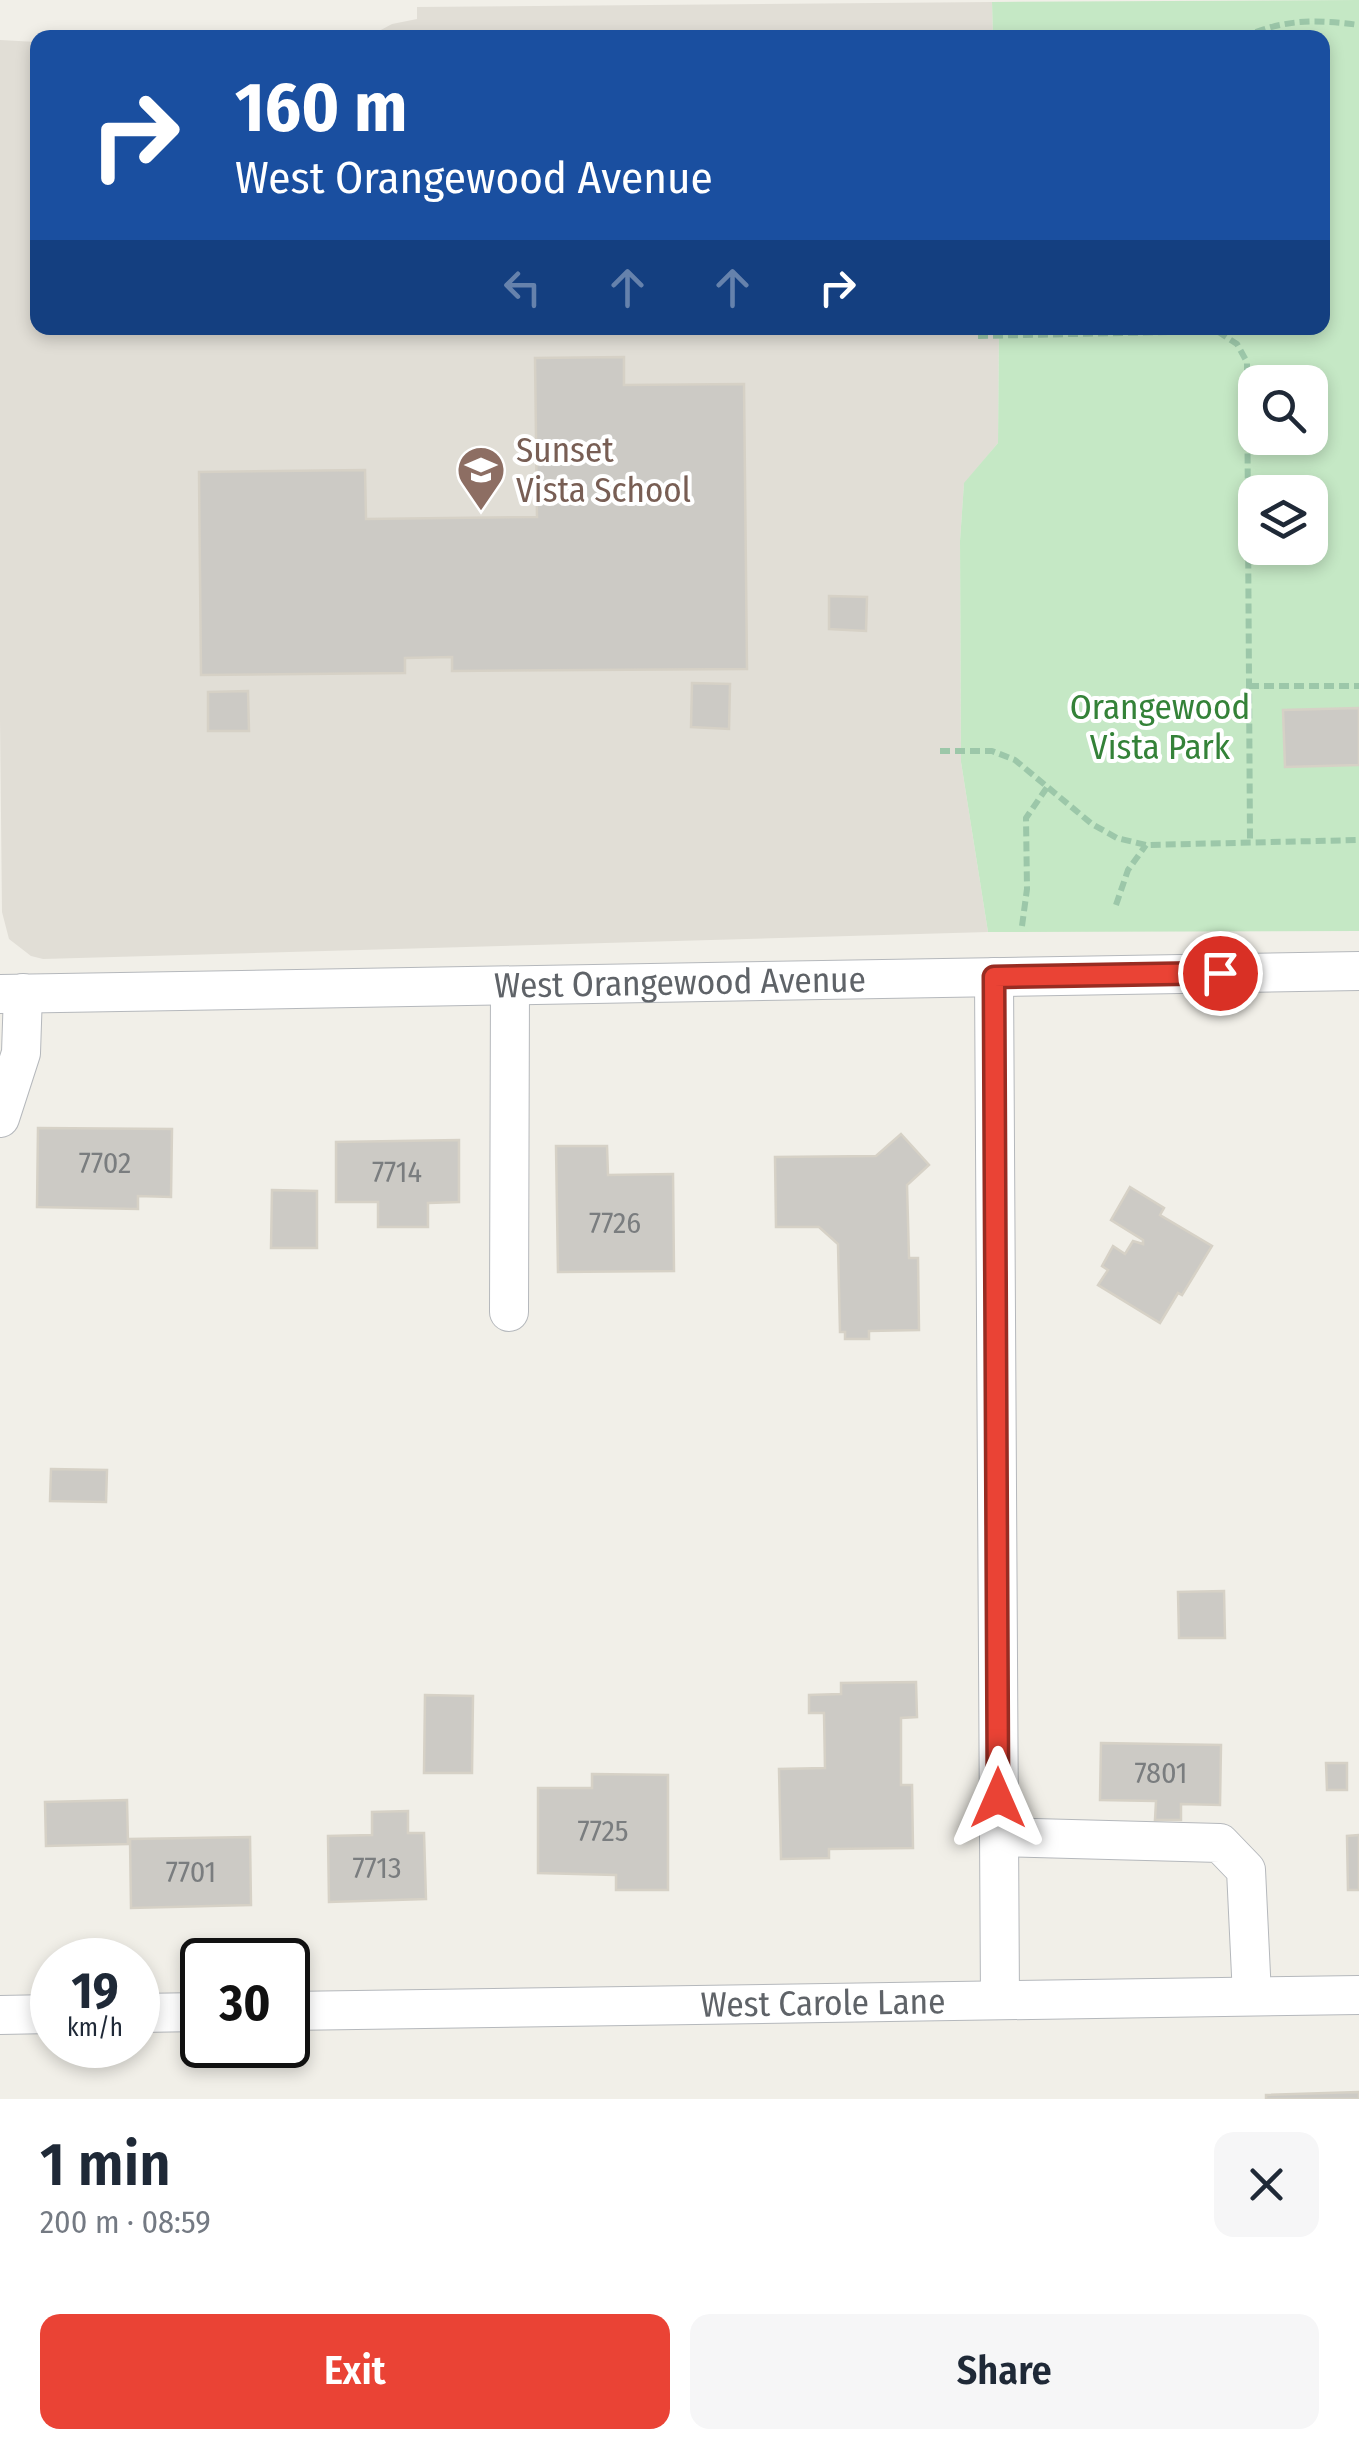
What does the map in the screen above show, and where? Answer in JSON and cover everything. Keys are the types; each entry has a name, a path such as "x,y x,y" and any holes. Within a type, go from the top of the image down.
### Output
{"street":[{"name":"West Orangewood Avenue","path":"12,994 1359,971"},
{"path":"994,977 1000,2000"},
{"path":"509,1312 510,986"},
{"path":"0,1118 21,1054 12,994"},
{"path":"999,1837 1220,1843 1246,1870 1252,1996"},
{"name":"West Carole Lane","path":"310,2011 1359,1995"},
{"path":"0,2015 30,2014"}],"path":[{"path":"1259,30 1271,24 1323,20 1359,25"},
{"path":"978,336 1026,335"},
{"path":"1223,335 1236,344 1247,362 1250,842"},
{"path":"1249,686 1359,686"},
{"path":"940,750 992,751 1015,760 1092,824 1117,838 1146,844 1359,840"},
{"path":"1022,926 1026,818 1048,786"},
{"path":"1116,905 1128,870 1146,844"}],"shaded area":[{"path":"992,2 993,30 381,30 417,19 417,7"},
{"name":"Sunset Vista School","path":"0,40 30,42 30,335 999,335 998,443 964,484 960,541 961,762 988,932 43,959 31,956 9,939 2,912"}],"green space":[{"name":"Orangewood Vista Park","path":"1359,0 1359,931 988,932 961,762 960,541 964,483 998,443 999,335 1330,335 1330,30 993,30 992,2"}],"building":[{"path":"624,357 624,385 744,384 747,669 452,671 452,657 405,658 405,673 201,675 199,472 365,470 366,519 537,517 535,358"},
{"path":"829,596 867,597 866,631 829,629"},
{"path":"692,683 730,684 729,729 691,727"},
{"path":"248,691 249,731 208,731 208,692"},
{"path":"1359,708 1359,765 1285,767 1283,710"},
{"path":"38,1128 172,1129 171,1197 138,1196 138,1209 37,1207"},
{"path":"901,1134 929,1165 907,1185 909,1258 918,1258 919,1330 869,1331 869,1339 845,1339 845,1332 840,1332 838,1244 819,1227 776,1227 775,1157 876,1156"},
{"path":"459,1140 459,1202 428,1203 428,1227 378,1227 378,1202 336,1202 336,1142"},
{"path":"556,1146 607,1146 608,1175 673,1174 674,1271 558,1272"},
{"path":"1130,1187 1164,1208 1160,1215 1212,1246 1160,1323 1098,1285 1108,1270 1102,1266 1113,1246 1125,1254 1133,1241 1143,1244 1143,1240 1111,1220"},
{"path":"272,1190 317,1191 317,1248 271,1248"},
{"path":"51,1469 107,1470 106,1502 50,1501"},
{"path":"1224,1591 1225,1638 1179,1638 1178,1592"},
{"path":"916,1682 917,1717 901,1718 901,1785 912,1785 913,1848 829,1849 829,1858 781,1859 779,1769 825,1768 824,1713 809,1713 809,1695 841,1694 841,1683"},
{"path":"425,1695 473,1696 472,1773 424,1773"},
{"path":"1101,1743 1221,1745 1220,1805 1181,1804 1181,1820 1155,1820 1156,1801 1100,1800"},
{"path":"1326,1763 1347,1763 1347,1790 1327,1790"},
{"path":"592,1774 668,1775 668,1890 616,1890 616,1875 538,1873 538,1788 592,1788"},
{"path":"127,1800 128,1844 46,1846 45,1802"},
{"path":"408,1811 408,1833 424,1833 426,1899 329,1902 328,1836 372,1835 372,1812"},
{"path":"1359,1835 1359,1890 1348,1890 1347,1836"},
{"path":"250,1837 251,1905 131,1908 130,1839"},
{"path":"1359,2092 1359,2099 1266,2099 1266,2095"}],"place":[{"name":"Sunset Vista School","path":"481,512"}],"route":[{"path":"998,1798 994,977 1220,973"}]}
